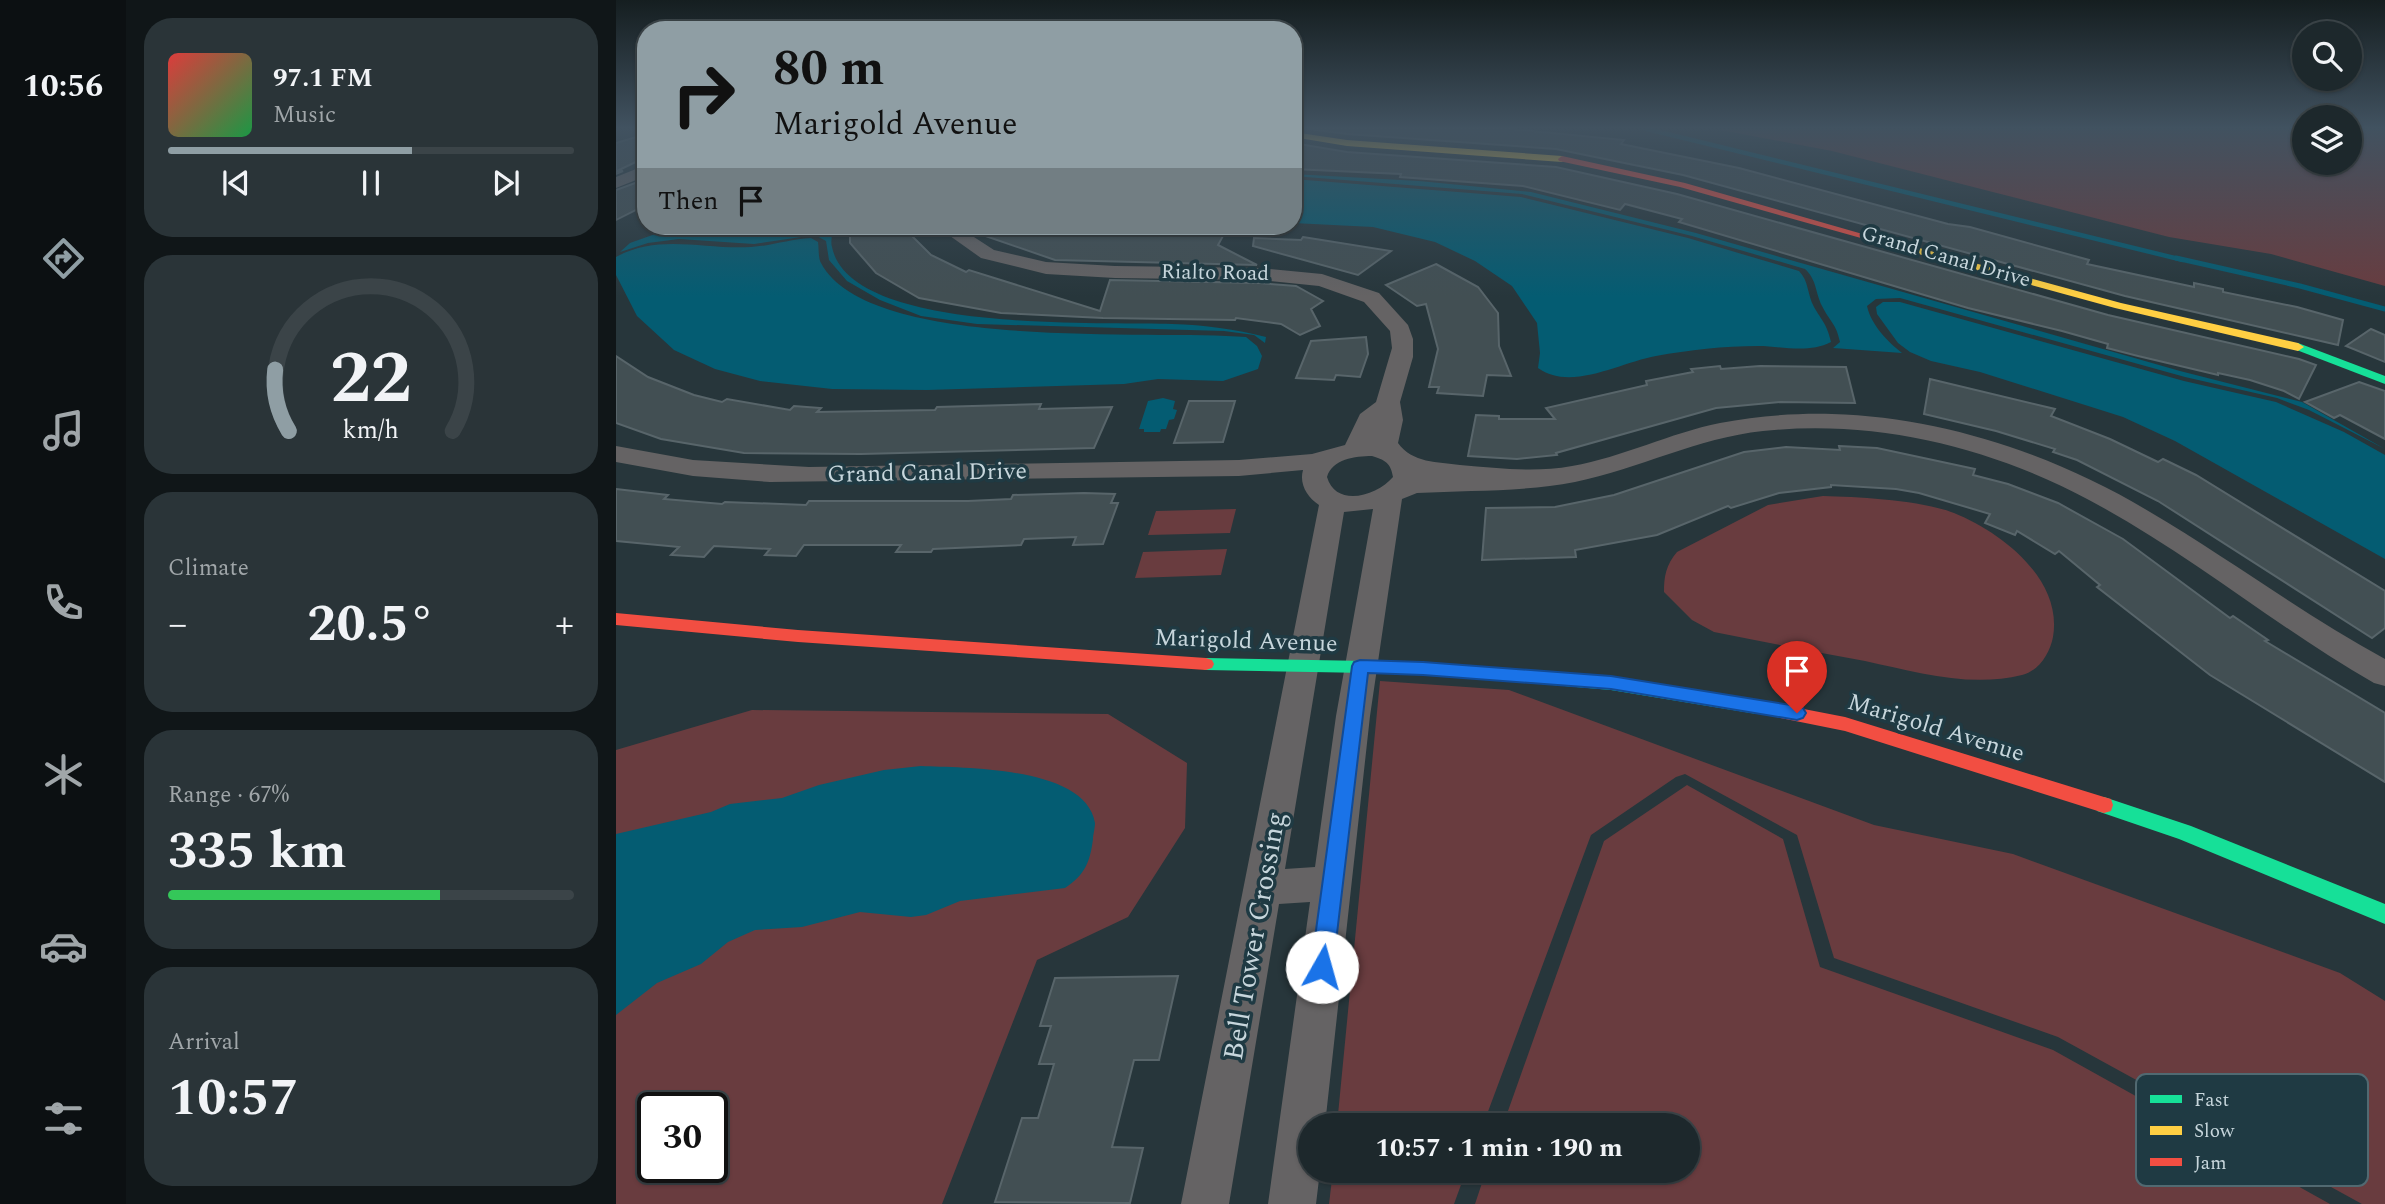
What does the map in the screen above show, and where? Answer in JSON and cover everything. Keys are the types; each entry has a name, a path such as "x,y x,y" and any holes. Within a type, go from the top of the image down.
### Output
{"street":[{"name":"Grand Canal Drive","path":"1683,185 2119,306 2292,345 2329,356 2385,380"},
{"name":"Rialto Road","path":"954,235 986,254 1039,267 1086,271 1280,274 1351,289 1386,311 1399,328 1403,343 1387,405 1392,419 1385,443 1396,456"},
{"name":"Rialto Road","path":"1346,451 1369,419 1387,405"},
{"path":"1528,479 1424,469 1373,448 1346,451 1317,470 1315,479 1326,494 1362,504 1413,485 1528,479 1586,473 1697,436 1766,424 1808,421 1864,424 1949,438 2035,465 2112,501 2297,622 2385,674"},
{"name":"Grand Canal Drive","path":"616,454 664,465 761,475 1239,468 1259,464 1307,464 1346,451"},
{"path":"1292,1204 1360,666 1392,494 1406,478 1404,464 1396,456"},
{"name":"Grand Canal Drive","path":"1239,468 1256,474 1306,482 1326,494"},
{"name":"Bell Tower Crossing","path":"1205,1204 1265,887 1302,668 1326,494"},
{"name":"Marigold Avenue","path":"616,618 798,636 1246,667 1423,668 1611,683 1707,697 1845,724 2049,786 2184,832 2385,914"},
{"path":"1265,887 1332,884"}],"shaded area":[{"path":"1966,185 2385,185 2385,286 2271,254 2169,237"},
{"path":"1823,496 1925,505 1972,521 2009,545 2038,577 2054,616 2053,637 2043,660 2028,673 2002,679 1963,679 1923,674 1714,632 1692,620 1664,592 1666,571 1677,552 1768,505"},
{"path":"1236,509 1230,533 1148,535 1156,511"},
{"path":"1227,549 1221,575 1135,578 1143,552"},
{"path":"1380,681 1509,690 1874,825 2013,854 2340,973 2385,1001 2385,1204 2362,1204 2329,1186 2368,1186 2368,1074 2136,1074 2136,1080 2058,1037 1834,958 1797,835 1685,774 1676,777 1591,835 1487,1113 1338,1113"},
{"path":"752,710 1108,714 1187,763 1185,828 1128,917 1037,960 942,1204 616,1204 616,750"},
{"path":"1687,785 1783,839 1820,967 2053,1050 2136,1096 2136,1186 2298,1186 2330,1204 1475,1204 1482,1183 1700,1183 1700,1113 1507,1113 1604,841"},
{"path":"1332,1183 1462,1183 1454,1204 1329,1204"}],"water":[{"path":"1302,185 1371,185 1521,197 1688,238 1799,271 1805,279 1812,302 1831,342 1804,349 1745,346 1694,350 1642,359 1581,376 1551,375 1538,368 1540,353 1537,323 1512,286 1475,261 1435,242 1373,227 1302,223"},
{"path":"1410,185 1462,185 1531,192 1696,233 2180,371 2302,402 2385,449 2309,410 2277,398 2185,377 1900,298 1876,299 1867,306 1876,326 1902,353 1833,348 1840,342 1837,331 1822,306 1812,277 1805,269 1692,236 1522,194"},
{"path":"652,235 815,235 754,244 679,239 648,243 620,252 630,243"},
{"path":"815,235 832,235 832,247 849,275 883,296 929,309 1038,322 1208,326 1266,337 1265,343 1254,335 1224,331 977,324 921,316 880,300 847,281 829,260 826,241"},
{"path":"811,238 818,242 821,263 849,292 895,311 952,324 1017,331 1246,337 1257,346 1262,356 1258,369 1223,381 1158,379 1124,384 927,390 832,389 760,381 715,369 674,350 637,316 616,275 616,257 649,246 682,244 751,247"},
{"path":"1883,302 1900,302 2184,381 2276,402 2344,432 2385,455 2385,559 2175,441 2123,417 1980,372 1931,361 1910,352 1898,343 1877,314 1876,307"},
{"path":"1163,398 1175,401 1173,409 1177,410 1174,419 1169,420 1166,429 1161,429 1160,432 1144,432 1144,429 1139,429 1148,401"},
{"path":"921,766 1021,774 1047,780 1070,790 1087,804 1095,823 1090,855 1082,873 1065,888 960,901 926,915 911,917 860,912 802,927 755,930 728,942 701,964 657,983 616,1015 616,834 711,812 730,804 782,798 819,785 884,770"}],"building":[{"path":"637,185 637,210 616,220 616,190"},
{"path":"1512,185 1638,185 1677,194 2108,315 2316,365 2299,399 2250,380 2218,375 2107,348 2108,344 1968,308 1679,222 1682,219 1625,204 1620,210"},
{"path":"1720,185 1803,185 2089,260 2087,264 2194,287 2194,283 2223,289 2223,292 2297,307 2343,320 2338,345 2125,296"},
{"path":"850,235 911,235 931,255 966,272 969,270 1100,311 1110,280 1296,286 1323,301 1311,309 1320,326 1300,335 1281,324 1236,318 1103,318 1001,313 919,298 876,273 850,243"},
{"path":"983,235 1223,236 1218,245 1257,265 1055,260"},
{"path":"1303,237 1391,251 1358,275 1253,246 1254,238 1301,240"},
{"path":"1436,264 1478,287 1498,313 1499,346 1511,376 1487,375 1483,396 1437,393 1439,387 1429,387 1438,349 1426,304 1417,306 1386,285"},
{"path":"2371,329 2385,335 2385,362 2346,346"},
{"path":"1366,337 1368,354 1360,377 1336,375 1334,380 1296,378 1311,341"},
{"path":"616,356 648,377 694,395 722,402 727,399 790,410 794,406 821,408 817,412 935,410 937,407 1041,404 1039,409 1112,407 1094,448 861,454 744,453 661,439 616,423"},
{"path":"1720,366 1721,369 1760,366 1846,367 1855,403 1780,402 1716,408 1556,453 1557,455 1517,459 1468,456 1476,415 1499,416 1499,419 1555,419 1546,408 1647,385 1646,381 1693,372 1691,369"},
{"path":"1930,379 2055,409 2051,416 2110,439 2158,462 2163,459 2196,475 2385,591 2385,628 2372,638 2158,501 2077,460 2053,452 2055,449 1996,431 1924,414"},
{"path":"2359,382 2385,391 2385,439 2340,415 2334,418 2305,402"},
{"path":"1189,401 1235,401 1223,442 1174,443"},
{"path":"1839,446 1877,448 1975,469 1973,475 2008,484 2058,503 2123,539 2230,618 2233,616 2268,640 2265,641 2385,713 2385,782 2210,675 2097,587 2100,585 2059,551 2055,554 2017,531 2015,535 1985,523 1990,514 1919,493 1831,485 1779,493 1731,508 1728,506 1657,535 1575,550 1576,557 1482,560 1486,508 1555,507 1614,495 1744,452 1786,447 1840,450"},
{"path":"616,489 668,495 664,499 722,504 968,501 1011,499 1013,495 1084,493 1115,494 1111,503 1118,503 1103,544 1073,545 1076,537 1024,539 1021,545 933,549 931,552 896,552 901,545 804,545 796,556 765,555 770,549 714,546 704,557 671,555 679,547 616,541"},
{"path":"1178,976 1159,1060 1134,1060 1112,1147 1143,1148 1130,1203 995,1202 1022,1118 1038,1118 1054,1064 1039,1064 1051,1026 1040,1026 1055,978"}],"waterway":[{"path":"1877,185 2183,260"},
{"path":"2176,258 2300,286 2385,309"}],"traffic: fast":[{"path":"2298,347 2385,380"},
{"path":"1206,664 1423,668 1611,683 1757,707"},
{"path":"2104,805 2184,832 2385,914"}],"traffic: slow":[{"path":"1868,237 2119,306 2298,347"}],"traffic: jam":[{"path":"1683,185 1868,237"},
{"path":"616,619 798,636 1206,664"},
{"path":"1757,707 1845,724 2104,805"}],"route":[{"path":"1322,967 1360,666 1423,668 1611,683 1797,713"}]}
